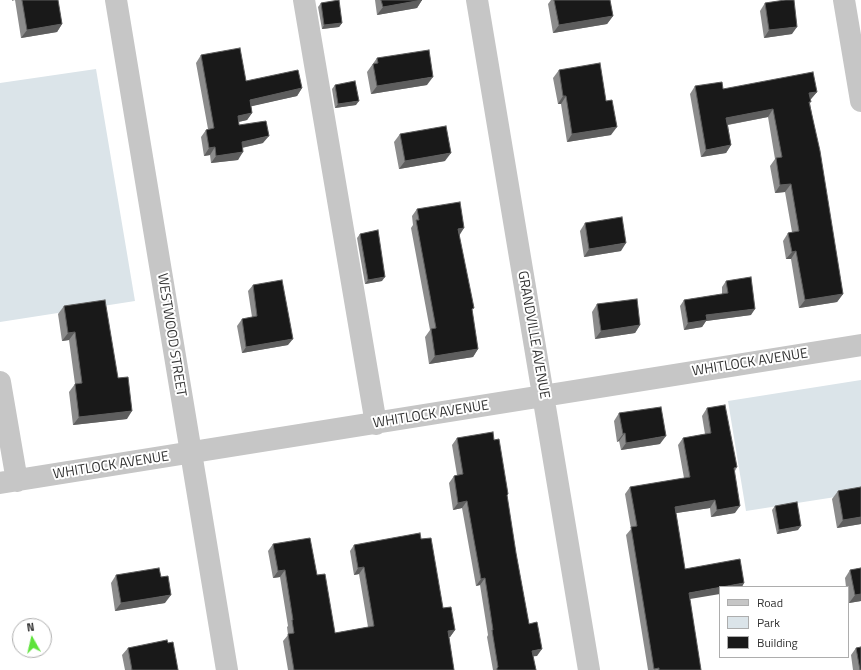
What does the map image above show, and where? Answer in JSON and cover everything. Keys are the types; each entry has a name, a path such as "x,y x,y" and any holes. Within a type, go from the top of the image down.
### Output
{"street":[{"name":"WESTWOOD STREET","path":"116,0 227,670"},
{"path":"304,0 376,424"},
{"name":"GRANDVILLE AVENUE","path":"477,0 589,670"},
{"path":"844,0 861,101"},
{"name":"WHITLOCK AVENUE","path":"8,482 861,345"},
{"path":"0,382 8,482"}],"green space":[{"path":"96,69 135,301 0,322 0,83"},
{"path":"861,380 861,493 746,511 728,401"}],"building":[{"path":"22,0 58,0 62,24 27,30"},
{"path":"339,0 342,23 324,25 321,3"},
{"path":"381,0 422,0 383,7"},
{"path":"554,0 610,0 613,16 559,25"},
{"path":"794,0 797,27 769,30 765,3"},
{"path":"240,48 246,81 298,70 302,88 250,100 252,113 238,116 239,125 266,121 269,136 242,142 243,152 216,156 215,147 209,148 206,130 214,128 201,55"},
{"path":"429,50 433,77 377,86 373,64 378,63 377,58"},
{"path":"600,63 606,101 612,100 617,127 572,134 566,96 563,96 559,70"},
{"path":"813,72 817,92 809,93 811,102 809,102 820,151 843,294 805,300 796,251 792,252 788,233 799,231 791,184 780,185 776,158 782,157 773,109 726,118 731,145 706,150 695,86 722,82 723,89"},
{"path":"355,81 359,101 338,104 335,85"},
{"path":"446,126 451,153 405,161 400,134"},
{"path":"460,202 464,228 458,229 474,308 472,309 478,349 435,356 431,329 436,328 416,220 419,220 417,209"},
{"path":"622,217 626,243 589,249 585,223"},
{"path":"378,230 385,277 368,280 360,234"},
{"path":"751,277 755,309 706,315 707,320 688,323 684,300 728,293 726,281"},
{"path":"282,280 293,339 246,347 242,319 257,316 253,285"},
{"path":"637,299 640,325 601,331 597,304"},
{"path":"105,300 118,378 128,377 132,411 79,417 75,384 82,383 75,332 68,333 64,306"},
{"path":"725,405 737,467 734,468 740,506 717,510 715,500 675,507 685,569 740,559 744,583 719,586 719,588 689,593 701,670 659,670 659,668 654,669 631,527 637,526 630,487 690,477 683,438 711,433 707,408"},
{"path":"661,407 666,436 626,443 625,433 623,434 619,413"},
{"path":"493,432 494,440 499,439 516,553 529,624 537,622 542,649 532,651 536,670 497,670 498,667 485,578 481,579 467,501 458,503 454,476 463,474 457,438"},
{"path":"861,487 861,517 843,520 838,491"},
{"path":"797,502 801,526 779,530 775,506"},
{"path":"420,533 421,539 431,538 443,608 451,607 455,630 448,631 454,670 294,670 288,634 294,633 293,620 285,570 278,571 273,544 310,538 317,575 325,574 335,633 374,626 364,567 358,568 354,545"},
{"path":"159,568 161,577 168,576 171,595 121,603 116,575"},
{"path":"861,568 861,594 855,595 850,570"},
{"path":"167,640 168,643 173,642 178,670 132,670 128,648"},
{"path":"861,647 861,670 860,670 856,648"}]}
